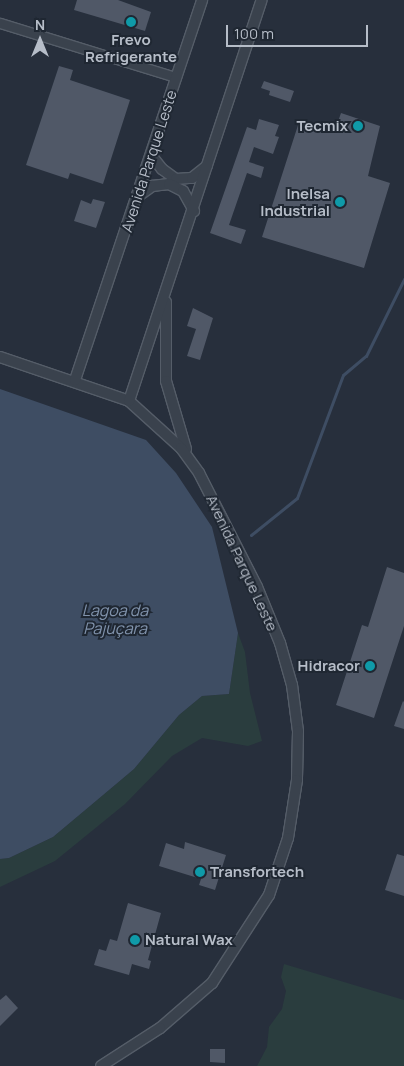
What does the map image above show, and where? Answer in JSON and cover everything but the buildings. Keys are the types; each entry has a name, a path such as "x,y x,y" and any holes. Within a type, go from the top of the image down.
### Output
{"street":[{"name":"Avenida Parque Leste","path":"101,1066 173,1019 219,975 269,895 280,867 292,812 298,731 287,665 257,587 192,462 170,436 129,401 75,380 202,0"},
{"path":"129,401 167,293 262,0"},
{"path":"0,23 176,77"},
{"path":"151,155 162,170 176,179 192,178 209,164"},
{"path":"137,197 152,186 169,184 183,191 194,211"},
{"path":"167,293 166,381 175,419 192,462"},
{"path":"0,357 75,380"}],"shaded area":[{"path":"238,633 245,652 250,693 262,741 248,746 202,738 172,756 125,804 55,861 0,887 0,859 9,858 53,837 134,769 179,715 202,696 229,694"},
{"path":"284,964 404,1000 404,1066 257,1066 267,1047 269,1027 282,1009 286,991 281,977"}],"water":[{"name":"Lagoa da Pajuçara","path":"0,389 146,440 176,473 212,527 238,633 229,694 202,696 179,715 134,769 53,837 9,858 0,859"}],"waterway":[{"path":"251,535 297,498 343,375 366,356 404,279"}],"place":[{"name":"Frevo Refrigerante","path":"131,22"},
{"name":"Tecmix","path":"358,126"},
{"name":"Inelsa Industrial","path":"340,202"},
{"name":"Hidracor","path":"370,666"},
{"name":"Transfortech","path":"200,872"},
{"name":"Natural Wax","path":"135,940"}]}
